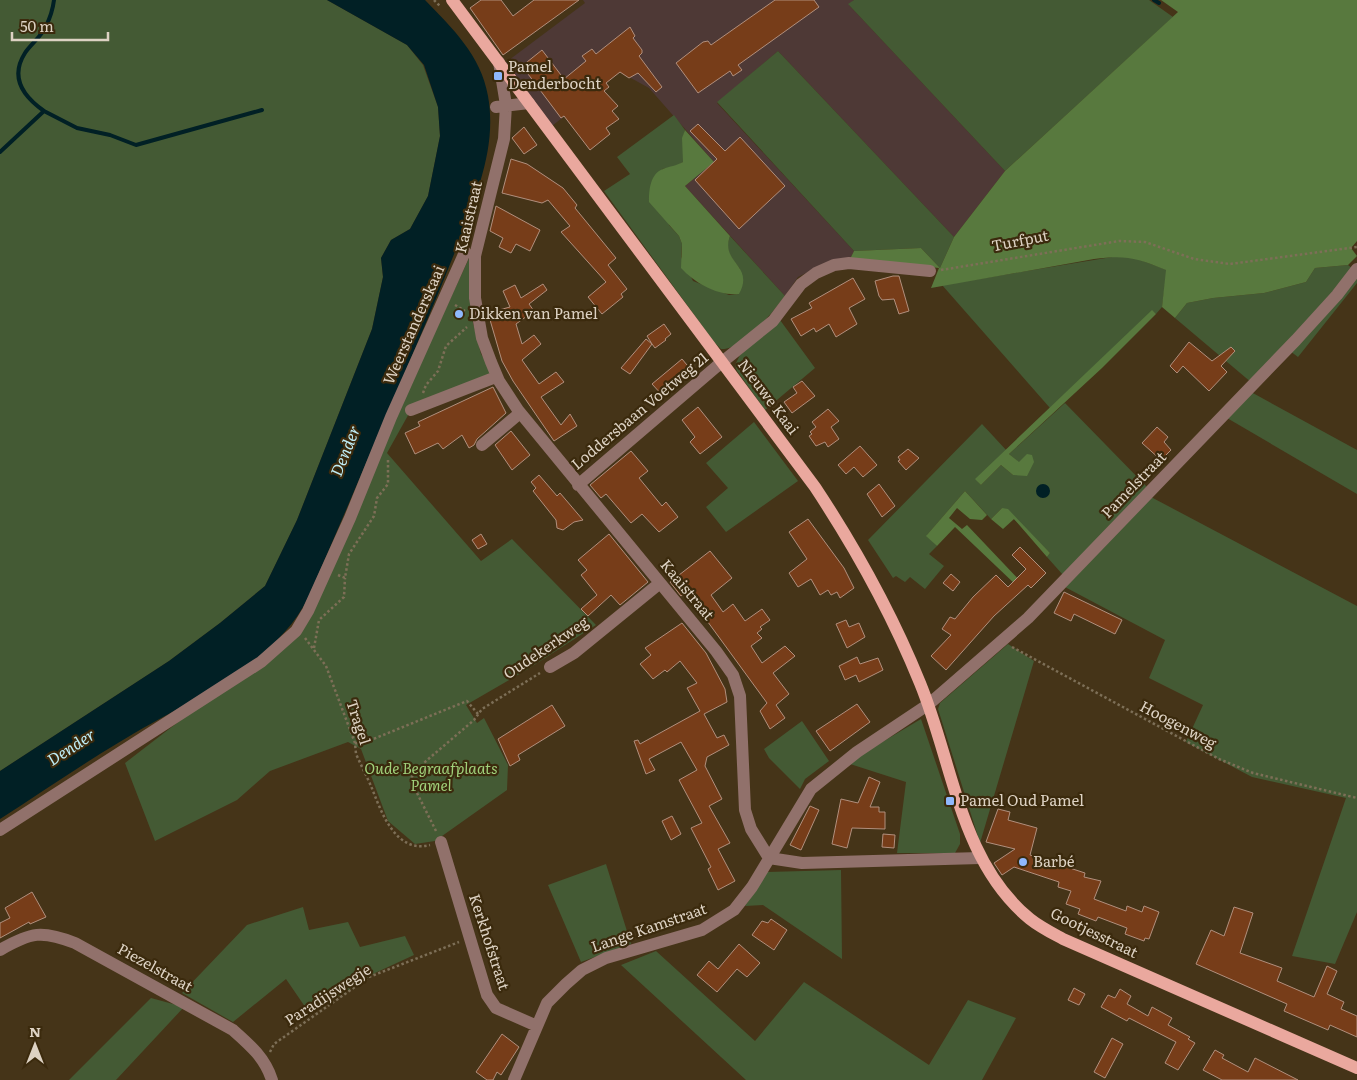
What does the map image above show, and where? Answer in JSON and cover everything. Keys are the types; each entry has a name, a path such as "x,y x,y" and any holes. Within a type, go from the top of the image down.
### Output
{"main road":[{"name":"Nieuwe Kaai","path":"447,4 499,62 815,487 845,532 902,639 980,858"},
{"name":"Gootjesstraat","path":"980,858 1006,896 1031,920 1062,939 1357,1068"}],"street":[{"name":"Kaaistraat","path":"499,62 504,139 475,256 474,276 477,318 496,377 520,413 716,651 733,676 740,696 745,810 751,829 769,858"},
{"path":"501,106 529,103"},
{"name":"Weerstanderskaai","path":"296,631 327,572 391,417 465,252"},
{"path":"722,362 773,321 801,284 816,272 834,265 849,263 930,271"},
{"name":"Pamelstraat","path":"926,707 1028,618 1290,347 1337,295 1357,269"},
{"name":"Loddersbaan Voetweg 21","path":"578,485 722,362"},
{"path":"411,410 496,377"},
{"path":"482,445 520,413"},
{"name":"Oudekerkweg","path":"550,667 574,653 660,583"},
{"path":"0,830 254,666 296,631"},
{"name":"Lange Kamstraat","path":"514,1080 548,1003 582,970 606,958 702,930 734,910 769,858 811,788 851,757 926,707"},
{"name":"Kerkhofstraat","path":"441,842 487,995 496,1008 537,1026"},
{"path":"769,858 802,863 980,858"},
{"name":"Piezelstraat","path":"0,950 33,934 53,934 75,943 233,1030 263,1060 272,1080"}],"path":[{"path":"434,0 447,4"},
{"name":"Turfput","path":"930,271 981,265 1119,241 1145,242 1194,259 1230,264 1357,247"},
{"path":"453,299 454,304 469,314"},
{"path":"423,391 438,371 449,342 471,323"},
{"path":"314,648 319,620 344,597 349,554 374,516 377,498 388,484 390,472"},
{"path":"327,572 345,578"},
{"name":"Tragel","path":"296,631 314,648 326,666 355,743 356,754 384,820 402,840 413,846 424,847 441,842"},
{"name":"Hoogenweg","path":"1002,641 1219,759 1253,773 1357,798"},
{"name":"Oudekerkweg","path":"441,842 410,779 426,761 474,720 482,709 550,667"},
{"path":"355,743 361,744 468,702 478,714"},
{"name":"Paradijswegje","path":"263,1060 268,1058 274,1044 369,978 470,937"}],"shaded area":[{"path":"583,0 854,0 849,5 1005,171 954,237 778,51 717,103 854,251 850,259 834,259 798,277 785,296 685,186 714,162 649,88 620,72 552,126 505,63 585,3"}],"green space":[{"path":"0,0 327,0 407,45 423,65 438,107 440,136 428,196 410,229 391,240 381,258 383,277 372,329 297,520 265,586 169,661 0,771"},
{"path":"854,0 1149,0 1173,17 1005,171 848,4"},
{"path":"1161,0 1357,0 1357,241 1351,248 1357,256 1348,265 1315,268 1306,282 1264,293 1213,298 1187,303 1175,318 1162,307 1166,270 1131,258 1094,259 931,288 939,268 850,259 854,251 921,248 940,268 954,237 1005,171 1178,12"},
{"path":"778,51 954,237 940,268 921,248 854,251 717,102"},
{"path":"674,115 685,130 683,162 675,167 662,169 669,225 679,236 682,244 681,257 693,281 729,295 739,294 740,269 728,250 730,236 785,296 773,312 756,329 730,348 721,349 714,342 604,191 630,174 617,157"},
{"path":"685,130 714,162 685,186 730,236 729,252 743,276 743,284 739,294 715,291 693,279 681,268 682,244 679,236 649,202 650,188 655,175 663,169 683,162 682,138"},
{"name":"Oude Begraafplaats Pamel","path":"471,254 472,319 481,354 496,377 411,410 387,453 481,561 512,539 596,625 528,669 466,705 477,723 484,718 508,765 507,790 435,841 415,844 388,821 361,749 348,742 270,771 237,800 155,841 125,763 296,631"},
{"path":"1118,256 1135,258 1167,270 1162,307 1156,314 1152,311 1050,408 942,285"},
{"path":"1348,265 1353,269 1252,383 1175,318 1187,303 1213,298 1264,293 1306,282 1315,268"},
{"path":"1357,274 1357,283 1298,357 1290,351"},
{"path":"1152,310 1156,314 1102,368 1009,454 1019,462 1027,454 1032,455 1034,462 1027,476 1013,475 1001,465 981,485 975,479"},
{"path":"780,320 815,368 765,410 737,371 735,365 740,355"},
{"path":"1251,392 1357,450 1357,494 1227,418"},
{"path":"1065,403 1147,487 1063,575 1047,557 1050,553 1002,508 991,519 965,491 927,535 937,546 929,554 944,566 925,589 910,577 905,582 896,576 893,578 868,540 982,424 1007,451 976,479 981,485 1001,465 1013,475 1019,463 1009,454"},
{"path":"754,422 798,481 726,532 706,507 728,488 706,463"},
{"path":"965,491 987,515 982,520 970,519 957,508 949,518 962,529 967,525 1022,583 1017,586 955,527 937,546 926,536"},
{"path":"1151,497 1357,606 1357,912 1335,964 1292,956 1346,798 1252,777 1186,742 1203,705 1149,678 1165,640 1063,586"},
{"path":"1002,508 1008,509 1050,553 1047,557 1014,519 1003,529 991,519"},
{"path":"1008,644 1034,661 980,843 938,709 940,703"},
{"path":"921,719 960,834 960,844 955,853 897,853 906,782 847,763"},
{"path":"802,721 829,761 805,779 800,789 769,758 764,749"},
{"path":"606,864 631,944 581,962 548,885"},
{"path":"841,870 842,959 763,905 745,906 767,872"},
{"path":"303,907 309,930 348,922 360,947 405,936 414,955 375,973 310,1014 286,979 233,1022 182,993 247,925"},
{"path":"656,951 755,1041 804,982 929,1065 968,1000 1016,1018 982,1080 746,1080 621,965"},
{"path":"151,998 184,1007 116,1080 69,1080"}],"water":[{"name":"Dender","path":"327,0 425,0 464,43 479,68 488,96 490,133 488,151 479,187 453,257 308,598 292,623 273,645 224,682 103,752 0,819 0,771 169,661 265,586 297,520 372,329 383,277 381,258 391,240 410,229 428,196 440,136 438,107 424,65 407,45"},
{"path":"1043,484 1048,486 1050,491 1048,496 1043,498 1038,496 1036,491 1038,486"}],"building":[{"path":"481,0 501,0 513,16 534,0 579,0 503,55 470,8"},
{"path":"775,0 814,0 819,7 738,65 742,70 733,76 730,71 698,93 676,63 703,42 708,41 711,45"},
{"path":"630,27 635,36 633,38 642,50 639,56 662,87 656,92 638,73 629,78 620,72 606,83 609,87 604,91 618,106 612,111 619,119 606,128 610,134 590,150 564,116 561,118 522,66 542,50 564,79 586,61 582,56 592,49 596,54"},
{"path":"698,124 725,151 740,137 785,186 739,229 695,180 717,159 690,131"},
{"path":"524,127 537,145 524,154 512,138"},
{"path":"511,159 527,164 563,188 577,205 575,208 616,258 608,265 627,289 621,294 623,297 602,314 588,297 606,282 561,232 570,226 548,200 542,203 502,193"},
{"path":"496,206 540,230 530,251 516,244 511,253 499,247 503,238 490,231"},
{"path":"899,276 909,311 899,314 894,299 882,300 879,296 875,281"},
{"path":"853,278 865,299 849,308 857,324 836,337 829,324 816,332 814,328 801,336 791,319 812,308 809,303"},
{"path":"543,284 547,290 529,304 534,311 516,324 522,344 534,335 541,344 522,360 539,384 556,372 564,382 541,397 561,425 570,414 577,426 554,441 513,381 502,361 488,313 510,307 503,291 515,285 521,298"},
{"path":"664,324 671,334 655,348 647,336"},
{"path":"646,339 652,344 630,374 621,368"},
{"path":"1189,342 1212,361 1231,347 1235,351 1221,366 1227,372 1209,391 1183,366 1177,373 1170,366"},
{"path":"682,359 692,371 663,396 652,384"},
{"path":"802,381 815,396 792,413 784,402 797,393 793,387"},
{"path":"493,387 506,413 477,439 474,445 469,448 462,435 443,449 438,443 415,454 405,433 420,426 418,422"},
{"path":"698,407 722,437 700,454 690,442 695,437 682,420"},
{"path":"828,409 839,421 831,427 839,439 828,447 825,442 816,446 809,436 812,434 810,432 816,427 812,422"},
{"path":"1157,427 1168,437 1164,442 1171,450 1161,460 1142,443"},
{"path":"511,431 530,455 512,470 495,445"},
{"path":"860,446 877,465 863,477 854,467 846,474 838,465"},
{"path":"908,449 919,458 906,470 898,461 900,460 898,457"},
{"path":"631,451 648,471 639,478 662,506 666,502 678,517 659,532 642,514 631,523 606,494 601,498 590,485"},
{"path":"539,475 557,496 560,493 583,520 574,522 563,530 557,528 556,520 533,491 536,488 531,482"},
{"path":"879,484 895,506 882,517 867,494"},
{"path":"808,519 844,568 854,588 840,598 837,592 831,595 828,590 820,595 811,579 798,587 789,573 807,559 789,532"},
{"path":"481,534 487,544 478,549 472,540"},
{"path":"609,534 648,582 620,605 611,595 588,616 581,609 597,595 581,575 587,570 578,560"},
{"path":"1020,547 1046,573 1031,588 1028,585 994,616 946,670 931,656 951,635 942,629 950,617 955,619 973,597 996,575 1008,587 1026,569 1012,555"},
{"path":"710,551 732,578 711,595 723,612 733,604 745,621 762,609 770,620 760,627 762,629 757,633 762,638 751,646 762,663 785,646 795,656 773,673 789,694 776,705 785,718 770,729 760,711 767,703 686,592 681,596 670,582"},
{"path":"951,574 960,582 953,591 943,583"},
{"path":"1064,592 1122,620 1115,634 1074,614 1071,621 1054,613"},
{"path":"846,620 849,627 859,623 865,637 847,648 836,624"},
{"path":"682,623 706,653 725,689 727,702 704,714 717,738 724,735 729,745 707,757 705,766 722,799 709,806 730,843 718,849 735,881 718,890 708,869 711,867 691,828 702,823 679,780 697,770 681,742 649,759 655,770 646,774 634,741 638,740 640,744 700,711 687,688 697,683 680,661 667,672 665,670 653,679 640,664 651,655 645,648"},
{"path":"857,657 860,664 878,658 883,670 859,682 856,675 845,680 839,666"},
{"path":"857,704 870,722 830,751 816,731"},
{"path":"552,705 565,726 518,755 520,760 510,766 498,739"},
{"path":"869,777 880,782 870,807 879,807 879,812 885,812 885,829 852,828 847,848 832,844 841,799 858,803"},
{"path":"810,806 819,810 801,850 790,845"},
{"path":"998,809 1010,812 1008,820 1037,828 1030,855 1085,873 1084,877 1101,881 1094,899 1126,911 1127,906 1142,912 1144,906 1159,912 1149,939 1145,938 1144,941 1125,934 1127,928 1098,917 1096,921 1078,914 1080,909 1066,904 1071,891 1058,887 1059,882 1014,867 1002,875 994,863 1015,849 986,842"},
{"path":"672,816 681,834 671,840 662,821"},
{"path":"883,834 895,835 894,848 882,847"},
{"path":"32,892 46,917 30,924 29,922 0,938 0,923 10,918 5,908"},
{"path":"1234,907 1253,913 1240,953 1282,968 1277,981 1314,997 1327,966 1337,971 1327,994 1344,1002 1341,1009 1357,1016 1357,1037 1330,1025 1328,1030 1284,1011 1287,1004 1196,964 1211,930 1224,936"},
{"path":"771,919 787,930 774,950 752,935 762,921 768,923"},
{"path":"739,944 760,963 747,977 737,969 717,992 697,975 709,961 718,969"},
{"path":"1074,988 1085,994 1079,1005 1068,1000"},
{"path":"1120,989 1131,996 1127,1004 1148,1016 1152,1007 1172,1018 1168,1025 1190,1037 1188,1039 1195,1043 1178,1070 1165,1063 1176,1042 1129,1018 1127,1021 1101,1007 1108,995 1115,998"},
{"path":"502,1034 519,1047 501,1075 497,1072 493,1080 487,1080 476,1072"},
{"path":"1112,1038 1123,1044 1105,1078 1094,1072"},
{"path":"1215,1050 1224,1055 1222,1058 1248,1072 1255,1058 1298,1080 1222,1080 1203,1070"}],"waterway":[{"path":"0,152 44,111 30,100 25,93 21,86 18,71 25,53 44,30 54,0"},
{"path":"1154,0 1159,3"},
{"path":"44,111 77,128 110,135 136,145 262,110"}],"place":[{"name":"Pamel Denderbocht","path":"498,76"},
{"name":"Dikken van Pamel","path":"459,314"},
{"name":"Pamel Oud Pamel","path":"950,801"},
{"name":"Barbé","path":"1023,862"}]}
